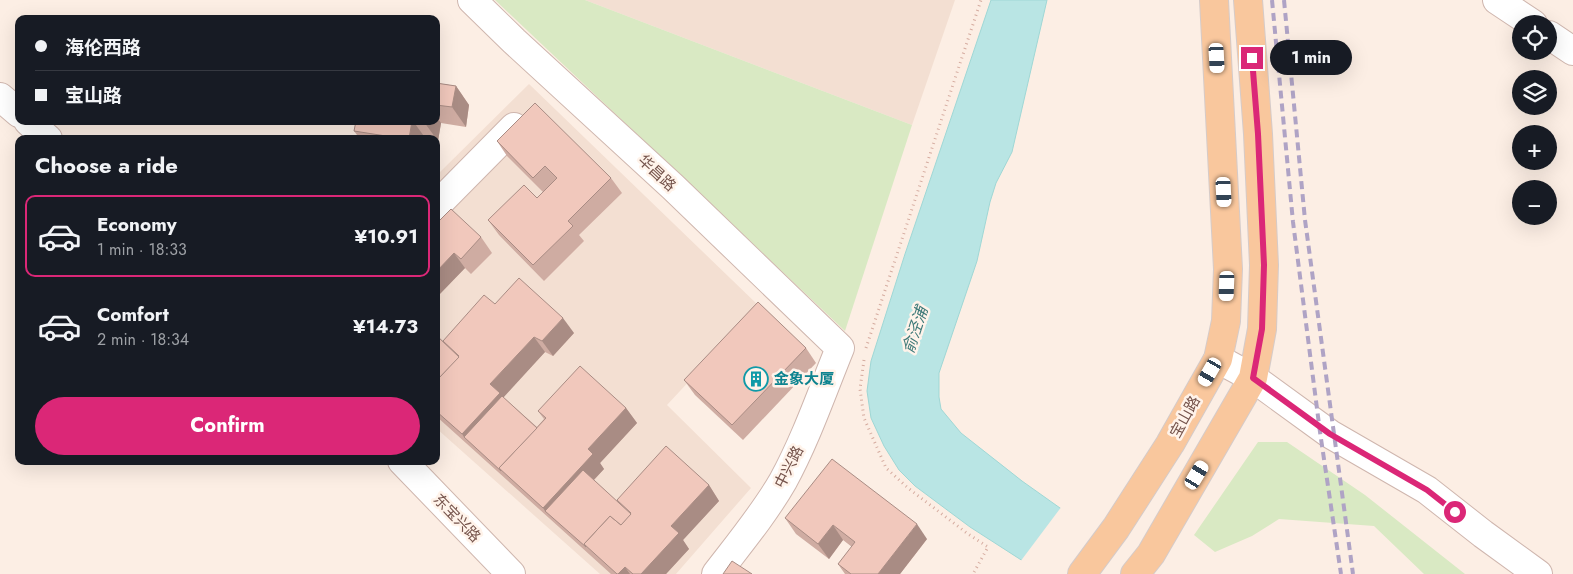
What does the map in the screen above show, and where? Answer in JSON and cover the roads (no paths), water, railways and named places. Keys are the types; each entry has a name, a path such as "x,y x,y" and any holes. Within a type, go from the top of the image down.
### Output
{"main road":[{"name":"宝山路","path":"1082,574 1116,528 1170,444 1218,359 1226,322 1228,269 1214,0"},
{"path":"1143,564 1253,378 1262,329 1264,265 1258,134 1248,0"}],"street":[{"name":"华昌路","path":"472,0 673,187 840,348"},
{"path":"1497,0 1519,15"},
{"path":"1557,40 1573,51"},
{"path":"0,97 15,110"},
{"path":"32,125 44,135"},
{"path":"440,202 514,127"},
{"name":"中兴路","path":"716,574 769,503 783,481 795,457 840,348"},
{"path":"1218,359 1253,378 1330,434 1427,490 1538,574"},
{"name":"东宝兴路","path":"406,465 511,574"}],"water":[{"name":"俞泾浦","path":"991,0 1047,0 1012,152 996,183 977,261 939,373 941,409 961,433 1022,481 1153,574 1043,574 970,527 915,486 899,470 884,446 871,418 867,391 871,361"}],"railway":[{"path":"1272,0 1293,222 1320,432 1341,574"},
{"path":"1284,0 1305,220 1353,574"}],"place":[{"name":"金象大厦","path":"756,379"}]}
